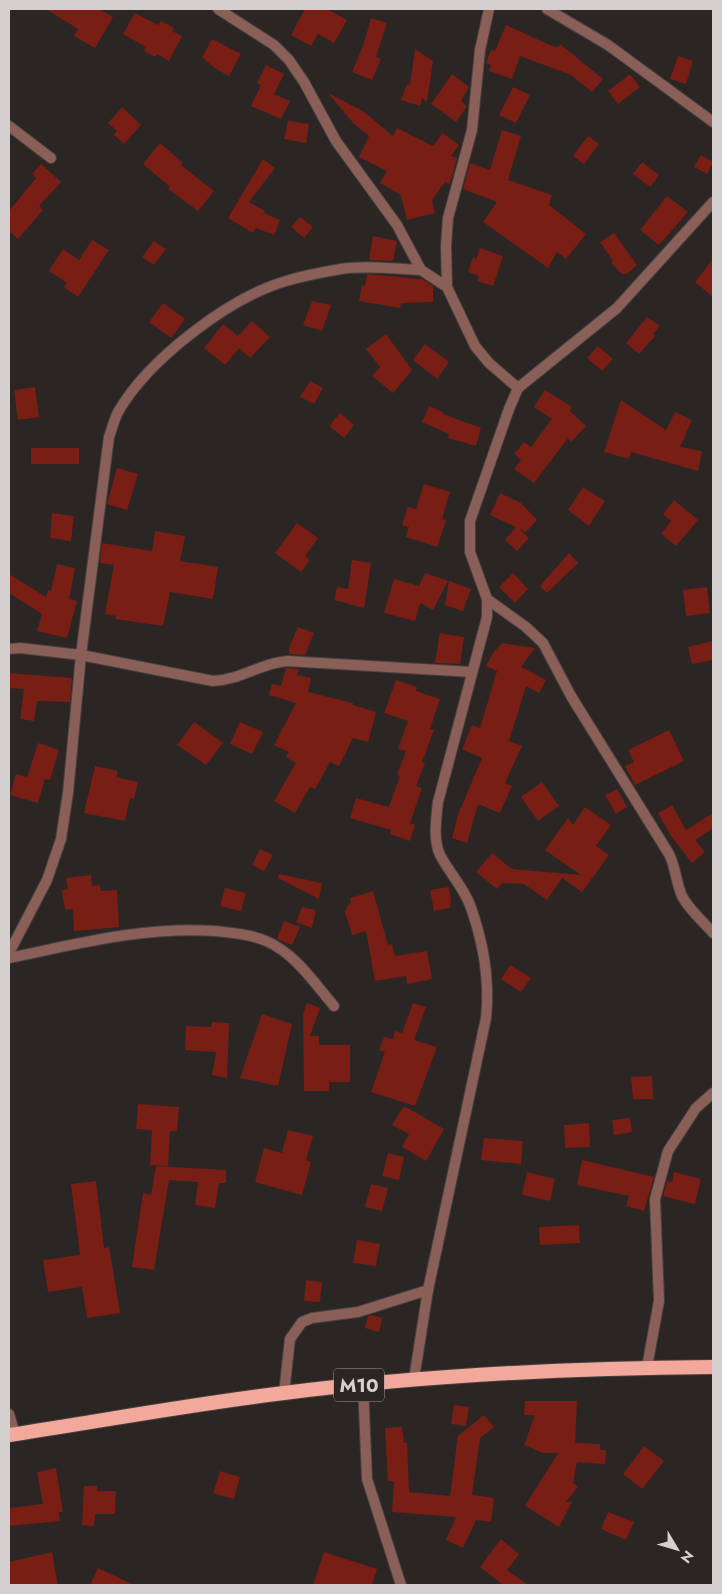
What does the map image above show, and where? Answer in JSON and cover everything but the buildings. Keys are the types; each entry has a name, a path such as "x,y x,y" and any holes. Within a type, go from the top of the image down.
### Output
{"highway":[{"name":"M10","path":"12,1435 284,1393 414,1379 647,1368 713,1367"}],"street":[{"path":"218,9 267,40 289,60 304,82 336,141 396,225 421,270 447,287"},
{"path":"489,9 480,50 472,130 448,218 446,246 447,287 476,346 489,363 518,388"},
{"path":"547,9 608,45 713,122"},
{"path":"9,126 51,158"},
{"path":"414,1379 428,1290 486,1018 488,993 486,966 470,905 439,853 435,827 438,802 485,630 487,598 470,552 470,521 518,388 616,308 713,202"},
{"path":"9,953 47,880 61,839 68,793 81,655 110,437 117,414 131,392 196,330 220,312 254,294 285,281 344,268 421,270"},
{"path":"487,598 543,642 571,696 669,854 676,868 684,899 713,933"},
{"path":"9,649 20,648 81,655 213,681 226,680 276,662 288,660 472,672"},
{"path":"9,958 126,934 180,929 239,933 267,941 293,959 334,1006"},
{"path":"647,1368 659,1301 656,1199 668,1151 696,1108 713,1093"},
{"path":"284,1393 290,1340 302,1322 312,1318 358,1312 428,1290"},
{"path":"363,1384 367,1479 401,1585"},
{"path":"9,1414 12,1435"}]}
